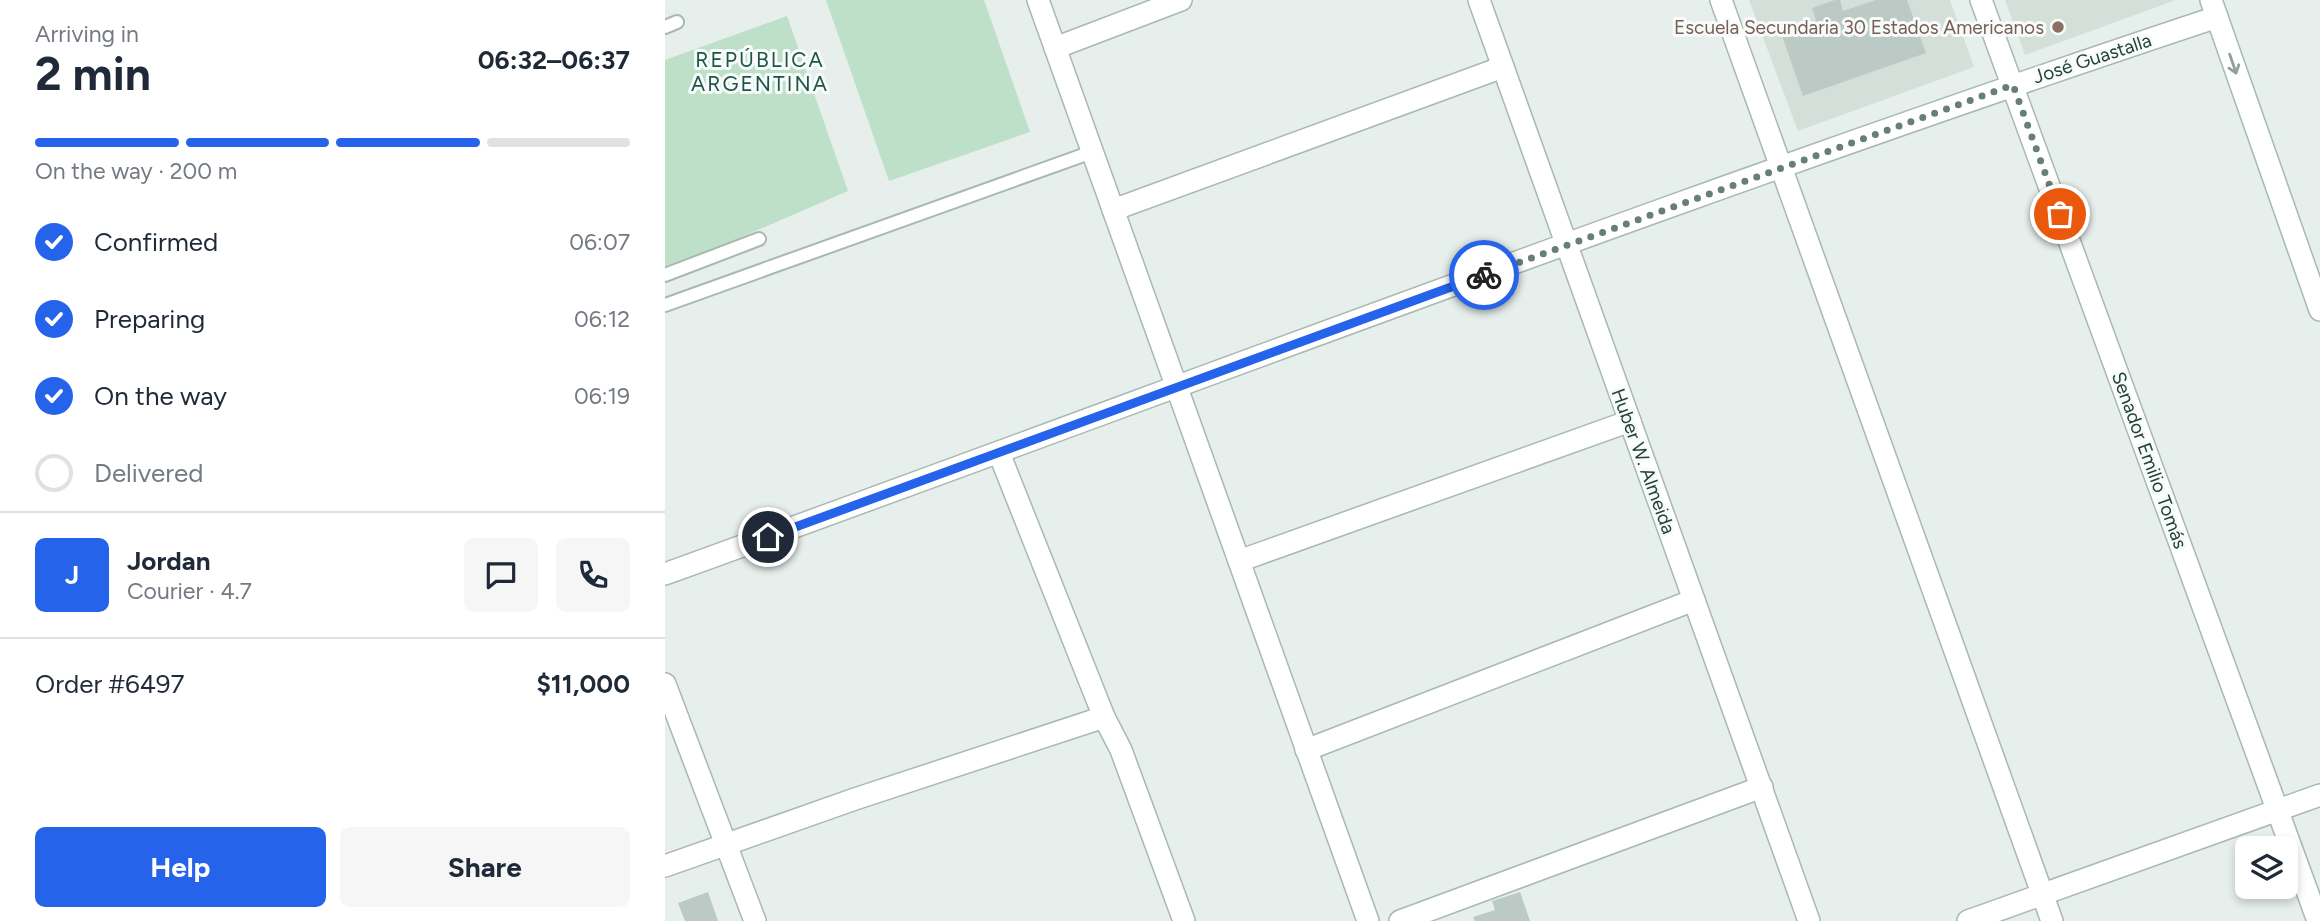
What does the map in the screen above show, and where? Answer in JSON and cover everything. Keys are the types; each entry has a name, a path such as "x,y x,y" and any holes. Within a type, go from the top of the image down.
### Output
{"street":[{"path":"1038,0 1368,921"},
{"path":"1055,48 1181,0"},
{"name":"Huber W. Almeida","path":"1479,0 1809,921"},
{"path":"1721,0 2052,921"},
{"name":"Senador Emilio Tomás","path":"1981,0 2318,921"},
{"path":"2214,9 2320,310"},
{"name":"José Guastalla","path":"665,574 2013,85 2214,9"},
{"path":"1113,210 1503,67"},
{"path":"1239,561 1630,421"},
{"path":"999,453 1104,717 1121,750 1178,919"},
{"path":"1307,750 1694,600"},
{"path":"665,684 755,921"},
{"path":"665,866 725,843 1104,717"},
{"path":"1400,921 1762,788"},
{"path":"1968,921 2320,795"}],"lane":[{"path":"665,305 1092,152"},
{"path":"665,275 759,239"}],"shaded area":[{"path":"1749,0 1950,0 1974,67 1798,131"},
{"name":"Escuela Secundaria 30 Estados Americanos","path":"2005,0 2176,0 2025,55"}],"green space":[{"path":"826,0 984,0 1030,132 889,181"},
{"path":"787,16 848,191 665,270 665,60"}],"building":[{"path":"1840,0 1843,11 1876,0 1907,0 1926,53 1803,96 1781,33 1816,20 1812,8"},
{"path":"708,892 718,921 685,921 678,903"},
{"path":"1520,892 1530,921 1475,921 1473,917 1495,910 1492,901"}],"way so far":[{"path":"1484,275 2013,85 2060,214"}],"place":[{"name":"Escuela Secundaria 30 Estados Americanos","path":"2058,27"}],"district":[{"name":"REPÚBLICA ARGENTINA","path":"760,72"}],"route":[{"path":"768,537 1484,275"}]}
